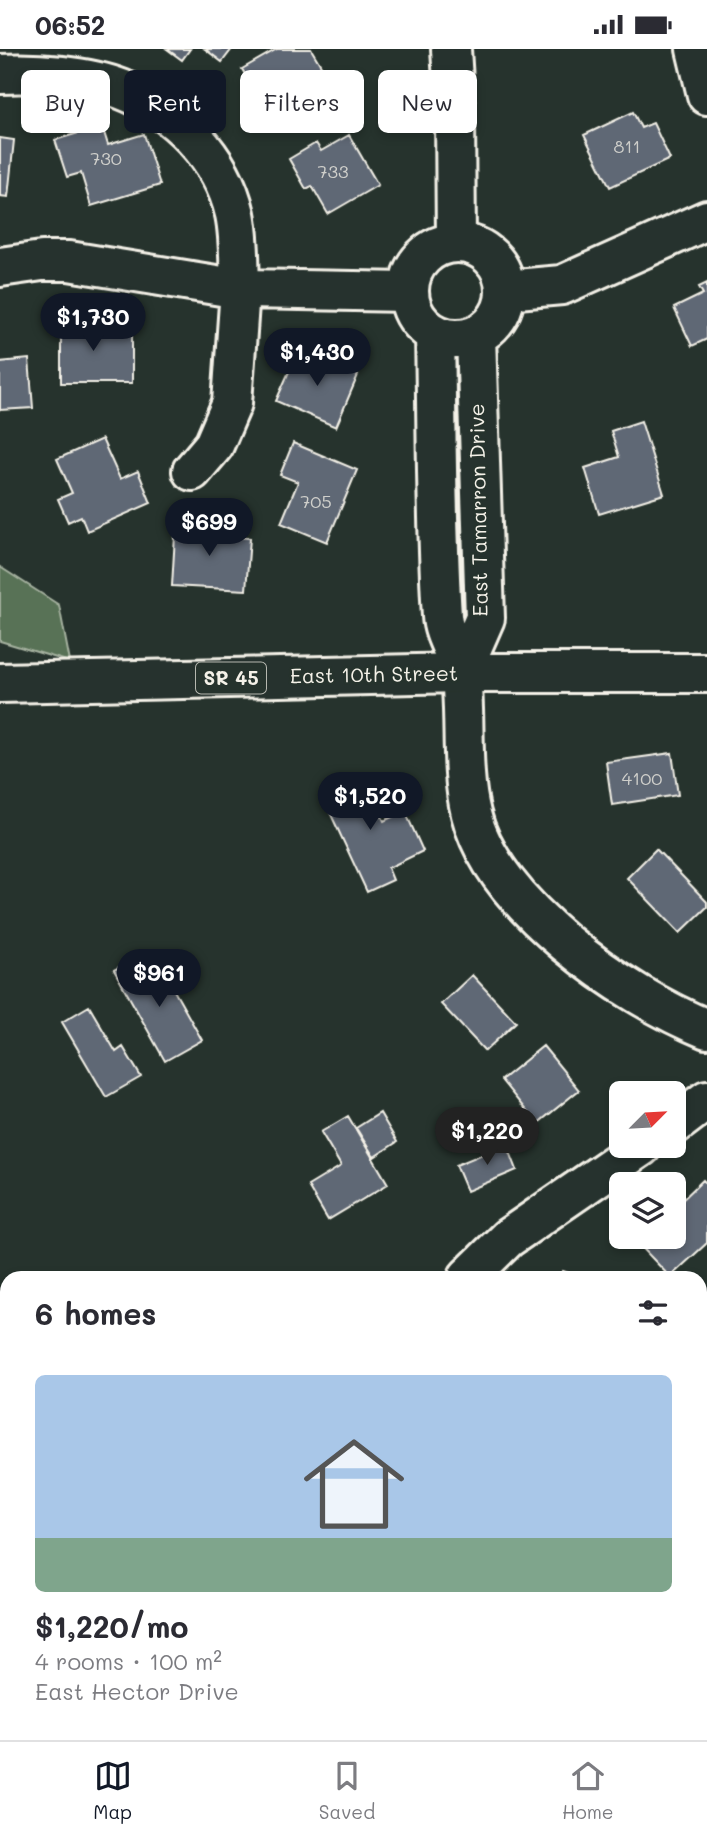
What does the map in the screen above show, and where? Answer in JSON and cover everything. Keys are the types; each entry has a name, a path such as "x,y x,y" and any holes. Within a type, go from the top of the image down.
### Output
{"street":[{"path":"451,49 456,243"},
{"path":"696,49 707,95"},
{"path":"0,74 52,76 91,81 121,89 166,113 187,130 207,154 229,196 235,215 239,248 240,289 232,403 214,445 192,471"},
{"path":"505,290 562,285 707,221"},
{"path":"456,243 473,246 486,253 503,276 505,290 504,304 498,317 476,336 462,340 435,335 418,321 409,303 408,292 414,267 423,256 433,248 456,243"},
{"path":"0,268 42,261 69,261 240,289 408,292"},
{"name":"East Tamarron Drive","path":"435,335 442,620 461,673"},
{"name":"East Tamarron Drive","path":"461,673 485,618 476,336"},
{"path":"461,673 467,788 477,834 488,858 506,883 539,918 589,960 674,1015 707,1028"},
{"name":"East 10th Street","path":"0,683 461,673 707,673"},
{"path":"686,1116 707,1100"},
{"path":"474,1271 520,1228 623,1159"}],"green space":[{"path":"0,567 59,605 70,662 0,641"}],"building":[{"path":"167,49 190,49 182,60"},
{"path":"205,49 232,49 222,62"},
{"path":"277,49 311,49 324,70 243,70"},
{"path":"633,112 641,128 653,123 670,159 610,187 584,135"},
{"path":"78,133 104,133 108,145 144,134 160,185 91,206 81,173 67,177 55,140"},
{"path":"349,135 378,185 328,214 312,186 306,189 289,159 316,143 321,151"},
{"path":"0,138 14,140 8,197 0,196"},
{"path":"707,283 707,339 692,346 674,308 703,294 699,287"},
{"path":"61,313 93,313 93,334 132,334 132,383 61,383"},
{"path":"299,349 358,375 336,427 276,401"},
{"path":"29,359 33,408 0,410 0,362"},
{"path":"641,421 664,494 599,514 585,468 619,457 611,431"},
{"path":"102,439 120,479 138,471 151,503 87,531 81,516 68,522 58,499 72,493 57,459"},
{"path":"293,443 357,470 327,542 281,523 298,482 280,475"},
{"path":"176,519 207,521 206,535 250,538 246,590 172,586"},
{"path":"672,753 678,795 612,805 606,762"},
{"path":"362,774 384,821 405,811 423,851 388,868 393,880 367,892 321,793"},
{"path":"656,849 707,902 707,907 680,933 627,878"},
{"path":"139,956 151,978 163,971 202,1040 165,1061 114,970"},
{"path":"472,975 516,1022 485,1051 441,1004"},
{"path":"89,1006 116,1052 123,1047 141,1077 106,1097 62,1022"},
{"path":"543,1046 579,1090 537,1124 501,1080"},
{"path":"380,1113 397,1142 374,1157 356,1128"},
{"path":"348,1116 388,1184 328,1220 308,1186 341,1166 321,1132"},
{"path":"507,1144 517,1170 467,1191 456,1165"},
{"path":"703,1180 707,1184 707,1243 677,1271 664,1271 643,1249 686,1249 686,1196"}]}
